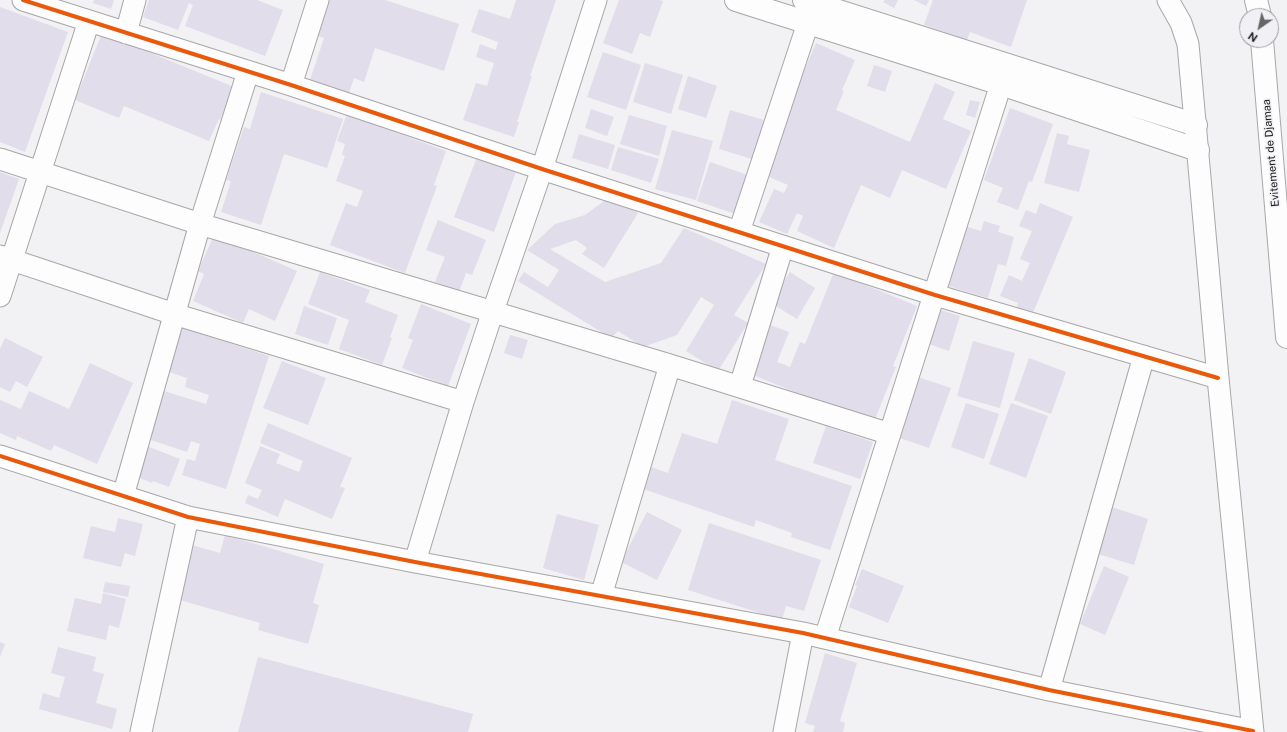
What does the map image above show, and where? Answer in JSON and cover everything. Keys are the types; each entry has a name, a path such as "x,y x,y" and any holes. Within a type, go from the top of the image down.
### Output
{"street":[{"path":"23,0 291,85 935,295 1218,378"},
{"path":"126,33 135,0"},
{"path":"415,562 463,402 542,168 596,0"},
{"path":"736,0 1001,84 1198,150"},
{"path":"804,0 1196,125"},
{"path":"0,456 188,517 415,562 803,633 1049,690 1253,732 1218,378 1188,44 1181,23 1168,0"},
{"path":"291,85 312,2"},
{"path":"0,296 6,258 41,173 89,21"},
{"path":"739,232 808,23"},
{"name":"Evitement de Djamaa","path":"1263,48 1287,338"},
{"path":"123,496 200,224 248,72"},
{"path":"825,638 1001,84"},
{"path":"0,159 200,224 740,386 890,434"},
{"path":"740,386 783,246"},
{"path":"6,258 174,314 463,402"},
{"path":"1049,690 1144,356"},
{"path":"601,596 670,365"},
{"path":"141,732 188,517"},
{"path":"784,732 803,633"}],"building":[{"path":"94,0 114,0 111,9 93,3"},
{"path":"149,0 257,0 283,10 265,56 185,26 193,5 189,3 178,30 143,17"},
{"path":"326,0 385,0 459,24 444,71 375,48 364,82 354,78 349,93 310,80 324,38 315,35"},
{"path":"516,0 556,0 530,76 532,76 517,122 519,122 514,137 463,120 476,83 487,86 494,63 476,57 480,44 496,50 498,42 471,32 479,9 510,19"},
{"path":"619,0 663,1 650,37 640,33 632,54 603,43"},
{"path":"885,0 898,0 894,8 883,2"},
{"path":"914,0 929,0 926,6"},
{"path":"933,0 1027,0 1011,47 970,32 967,40 924,25"},
{"path":"0,7 68,32 25,152 0,142"},
{"path":"102,33 234,87 209,141 124,106 119,118 75,100"},
{"path":"816,43 855,60 842,90 844,91 836,110 910,142 935,83 955,92 943,119 971,131 946,189 902,170 890,198 861,185 834,248 797,231 803,216 797,213 787,234 759,222 774,189 784,193 788,185 760,173"},
{"path":"603,52 641,65 626,110 587,97"},
{"path":"645,63 683,75 671,114 633,102"},
{"path":"874,65 892,71 885,92 867,86"},
{"path":"688,76 717,86 706,118 678,109"},
{"path":"261,92 343,119 327,168 284,154 261,225 221,212 231,181 226,180 244,127 250,129"},
{"path":"970,100 980,102 975,118 966,115"},
{"path":"1010,108 1053,124 1032,182 1029,181 1018,210 997,202 1003,188 984,180"},
{"path":"591,109 614,117 607,136 585,128"},
{"path":"730,110 764,120 752,159 719,149"},
{"path":"347,114 446,151 434,185 437,186 405,273 330,245 346,203 357,207 363,191 336,181 345,156 342,155 345,144 337,141"},
{"path":"629,115 667,126 659,156 620,144"},
{"path":"672,130 713,141 696,200 655,189"},
{"path":"1057,133 1069,136 1067,144 1090,150 1079,192 1044,183"},
{"path":"579,134 615,145 608,169 572,158"},
{"path":"618,147 659,159 651,183 611,170"},
{"path":"477,157 516,172 494,232 454,217"},
{"path":"710,162 751,176 738,215 697,201"},
{"path":"0,172 19,179 0,233"},
{"path":"611,196 638,213 604,268 582,254 587,248 576,240 550,249 605,282 661,263 684,228 766,264 734,315 748,323 718,371 686,351 714,305 701,297 677,335 643,347 618,331 611,338 518,281 524,272 548,287 559,270 527,250 555,224 585,215"},
{"path":"1040,203 1073,217 1032,315 1017,308 1018,303 1000,296 1009,275 1022,281 1030,263 1020,259 1032,231 1019,226 1026,210 1036,214"},
{"path":"438,220 486,240 472,275 466,273 459,292 435,282 445,257 426,250"},
{"path":"984,221 1000,226 998,232 1014,237 1006,266 998,264 988,298 945,285 961,225 981,231"},
{"path":"214,235 297,271 275,321 249,309 243,323 193,301 204,274 198,271"},
{"path":"320,272 370,290 365,302 398,315 390,337 392,338 382,365 339,349 349,320 308,304"},
{"path":"790,272 815,288 797,319 771,303"},
{"path":"834,272 917,306 893,366 896,367 873,424 753,375 762,353 759,351 770,325 789,332 777,362 790,367 800,342 805,344"},
{"path":"421,304 471,324 448,386 402,368 413,340 408,338"},
{"path":"304,306 337,318 328,345 295,334"},
{"path":"937,309 960,316 949,351 926,343"},
{"path":"180,327 269,356 226,489 182,475 187,459 195,461 200,444 191,441 187,452 148,439 164,391 206,404 209,395 185,387 187,378 166,371"},
{"path":"510,335 528,340 522,359 504,353"},
{"path":"5,338 43,357 27,387 16,381 10,392 0,387 0,349"},
{"path":"973,341 1015,353 1000,408 957,396"},
{"path":"1029,358 1066,372 1051,414 1014,400"},
{"path":"282,361 326,378 308,425 263,408"},
{"path":"90,363 133,383 97,464 54,445 51,451 17,436 16,440 0,433 0,400 21,409 29,391 69,409"},
{"path":"918,377 951,388 929,448 897,437"},
{"path":"732,400 789,419 775,460 852,486 830,550 791,537 792,533 756,520 754,527 643,489 651,467 668,473 682,433 717,444"},
{"path":"966,403 999,414 984,459 951,447"},
{"path":"1011,403 1048,416 1026,478 989,464"},
{"path":"268,423 352,458 340,487 345,488 332,519 285,499 278,517 245,503 248,495 258,499 262,490 245,483 260,446 280,454 276,463 299,472 303,461 260,443"},
{"path":"826,426 873,442 860,479 813,463"},
{"path":"139,443 180,459 169,487 153,481 152,483 127,473"},
{"path":"1112,507 1148,519 1134,565 1098,554"},
{"path":"647,512 682,530 657,580 621,562"},
{"path":"557,514 599,525 584,580 543,568"},
{"path":"118,518 143,524 135,556 125,553 121,567 83,558 91,526 115,532"},
{"path":"709,523 821,560 804,611 786,606 782,620 688,590"},
{"path":"225,535 324,564 313,603 319,605 308,644 258,630 260,623 173,598 188,544 220,553"},
{"path":"1104,566 1129,577 1105,635 1080,624"},
{"path":"862,569 904,586 888,623 849,607 857,586 855,585"},
{"path":"105,582 130,586 128,597 103,592"},
{"path":"103,593 126,599 119,628 109,625 106,640 67,631 75,598 101,604"},
{"path":"0,642 5,644 0,657"},
{"path":"58,647 96,657 93,671 104,674 96,703 117,709 112,729 39,709 43,693 59,698 65,677 51,673"},
{"path":"825,653 857,663 840,721 845,723 843,732 813,732 815,726 805,723"},
{"path":"258,657 473,714 468,732 238,732"}],"cycle path":[{"path":"23,0 291,85 542,169 935,295 1218,378"},
{"path":"0,456 188,517 415,562 803,633 1049,690 1253,731"}]}
